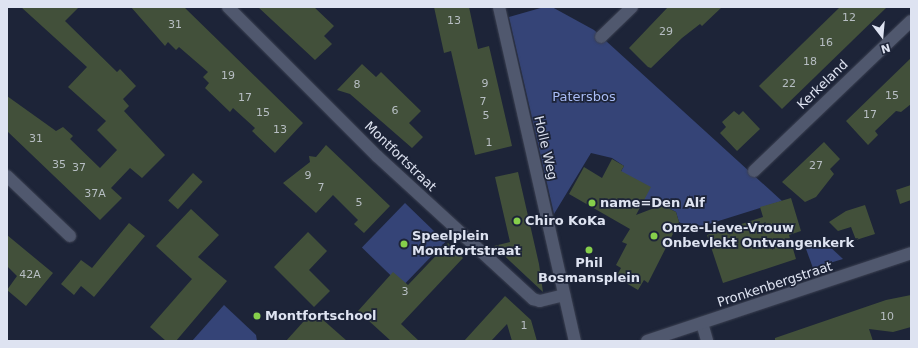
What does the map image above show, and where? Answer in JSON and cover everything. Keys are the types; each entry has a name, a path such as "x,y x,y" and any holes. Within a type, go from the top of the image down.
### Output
{"street":[{"name":"Montfortstraat","path":"228,7 377,156 533,299 540,301 564,295"},
{"name":"Holle Weg","path":"499,7 575,341"},
{"path":"601,37 632,7"},
{"name":"Kerkeland","path":"754,170 911,20"},
{"path":"7,176 70,236"},
{"name":"Pronkenbergstraat","path":"647,341 911,253"},
{"path":"702,323 707,341"}],"green space":[{"name":"Patersbos","path":"544,7 552,7 594,30 782,201 693,229 679,222 676,212 663,205 653,208 614,184 624,166 612,158 591,153 554,214 509,17"},
{"name":"Speelplein Montfortstraat","path":"405,203 445,242 402,286 362,248"},
{"path":"827,244 843,259 813,268 806,249"},
{"path":"224,305 256,335 257,341 192,341"}],"building":[{"path":"21,7 79,7 65,21 117,72 120,69 136,86 123,99 129,106 124,111 165,155 142,178 130,168 111,188 122,198 100,220 7,131 7,96 56,131 63,127 73,136 70,139 100,168 117,150 97,130 106,121 68,87 87,67"},
{"path":"131,7 184,7 303,123 275,153 252,131 255,128 233,108 230,112 205,88 209,83 203,77 208,72 179,47 176,50 168,42 165,46"},
{"path":"258,7 314,7 334,26 324,36 332,44 315,60"},
{"path":"434,7 469,7 478,49 489,46 512,146 475,155 451,51 444,53"},
{"path":"668,7 722,7 702,26 700,24 682,38 651,68 648,67 629,48"},
{"path":"840,7 887,7 782,109 759,86"},
{"path":"911,58 911,104 901,112 896,111 875,131 878,135 868,145 846,121"},
{"path":"362,64 376,77 381,72 421,111 409,123 423,137 412,148 350,94 337,90"},
{"path":"734,111 739,115 743,111 760,129 737,151 720,133 726,127 722,122"},
{"path":"824,142 840,159 830,169 834,174 816,197 805,202 782,182"},
{"path":"326,145 390,206 364,233 354,224 358,220 333,195 316,213 283,183 310,162 309,156 316,157"},
{"path":"612,159 624,166 621,171 651,187 636,215 662,205 676,212 679,222 648,283 644,280 638,290 616,277 621,268 616,265 627,244 622,242 630,229 569,194 584,167 602,178"},
{"path":"518,172 539,264 543,292 494,246 510,242 495,177"},
{"path":"193,173 203,182 178,209 168,200"},
{"path":"911,185 911,200 900,204 896,190"},
{"path":"791,198 801,231 789,235 796,259 723,283 707,235 763,217 760,207"},
{"path":"865,205 875,234 856,240 851,227 838,231 829,222 846,211"},
{"path":"191,209 219,235 198,257 227,281 176,341 166,341 150,327 192,279 156,246"},
{"path":"129,223 145,236 94,297 81,286 74,295 61,284 81,260 92,268"},
{"path":"308,232 327,251 309,270 330,291 314,307 274,267"},
{"path":"7,235 53,273 26,306 7,290 17,276 7,266"},
{"path":"448,243 463,258 401,324 419,341 391,341 358,311 393,272 408,285"},
{"path":"911,295 911,327 893,332 869,329 873,341 775,341 775,338 886,300"},
{"path":"505,296 531,320 537,341 512,341 507,324 491,341 464,341"},
{"path":"313,311 347,341 286,341"}],"place":[{"name":"name=Den Alf","path":"592,203"},
{"name":"Chiro KoKa","path":"517,221"},
{"name":"Onze-Lieve-Vrouw Onbevlekt Ontvangenkerk","path":"654,236"},
{"name":"Speelplein Montfortstraat","path":"404,244"},
{"name":"Phil Bosmansplein","path":"589,250"},
{"name":"Montfortschool","path":"257,316"}]}
